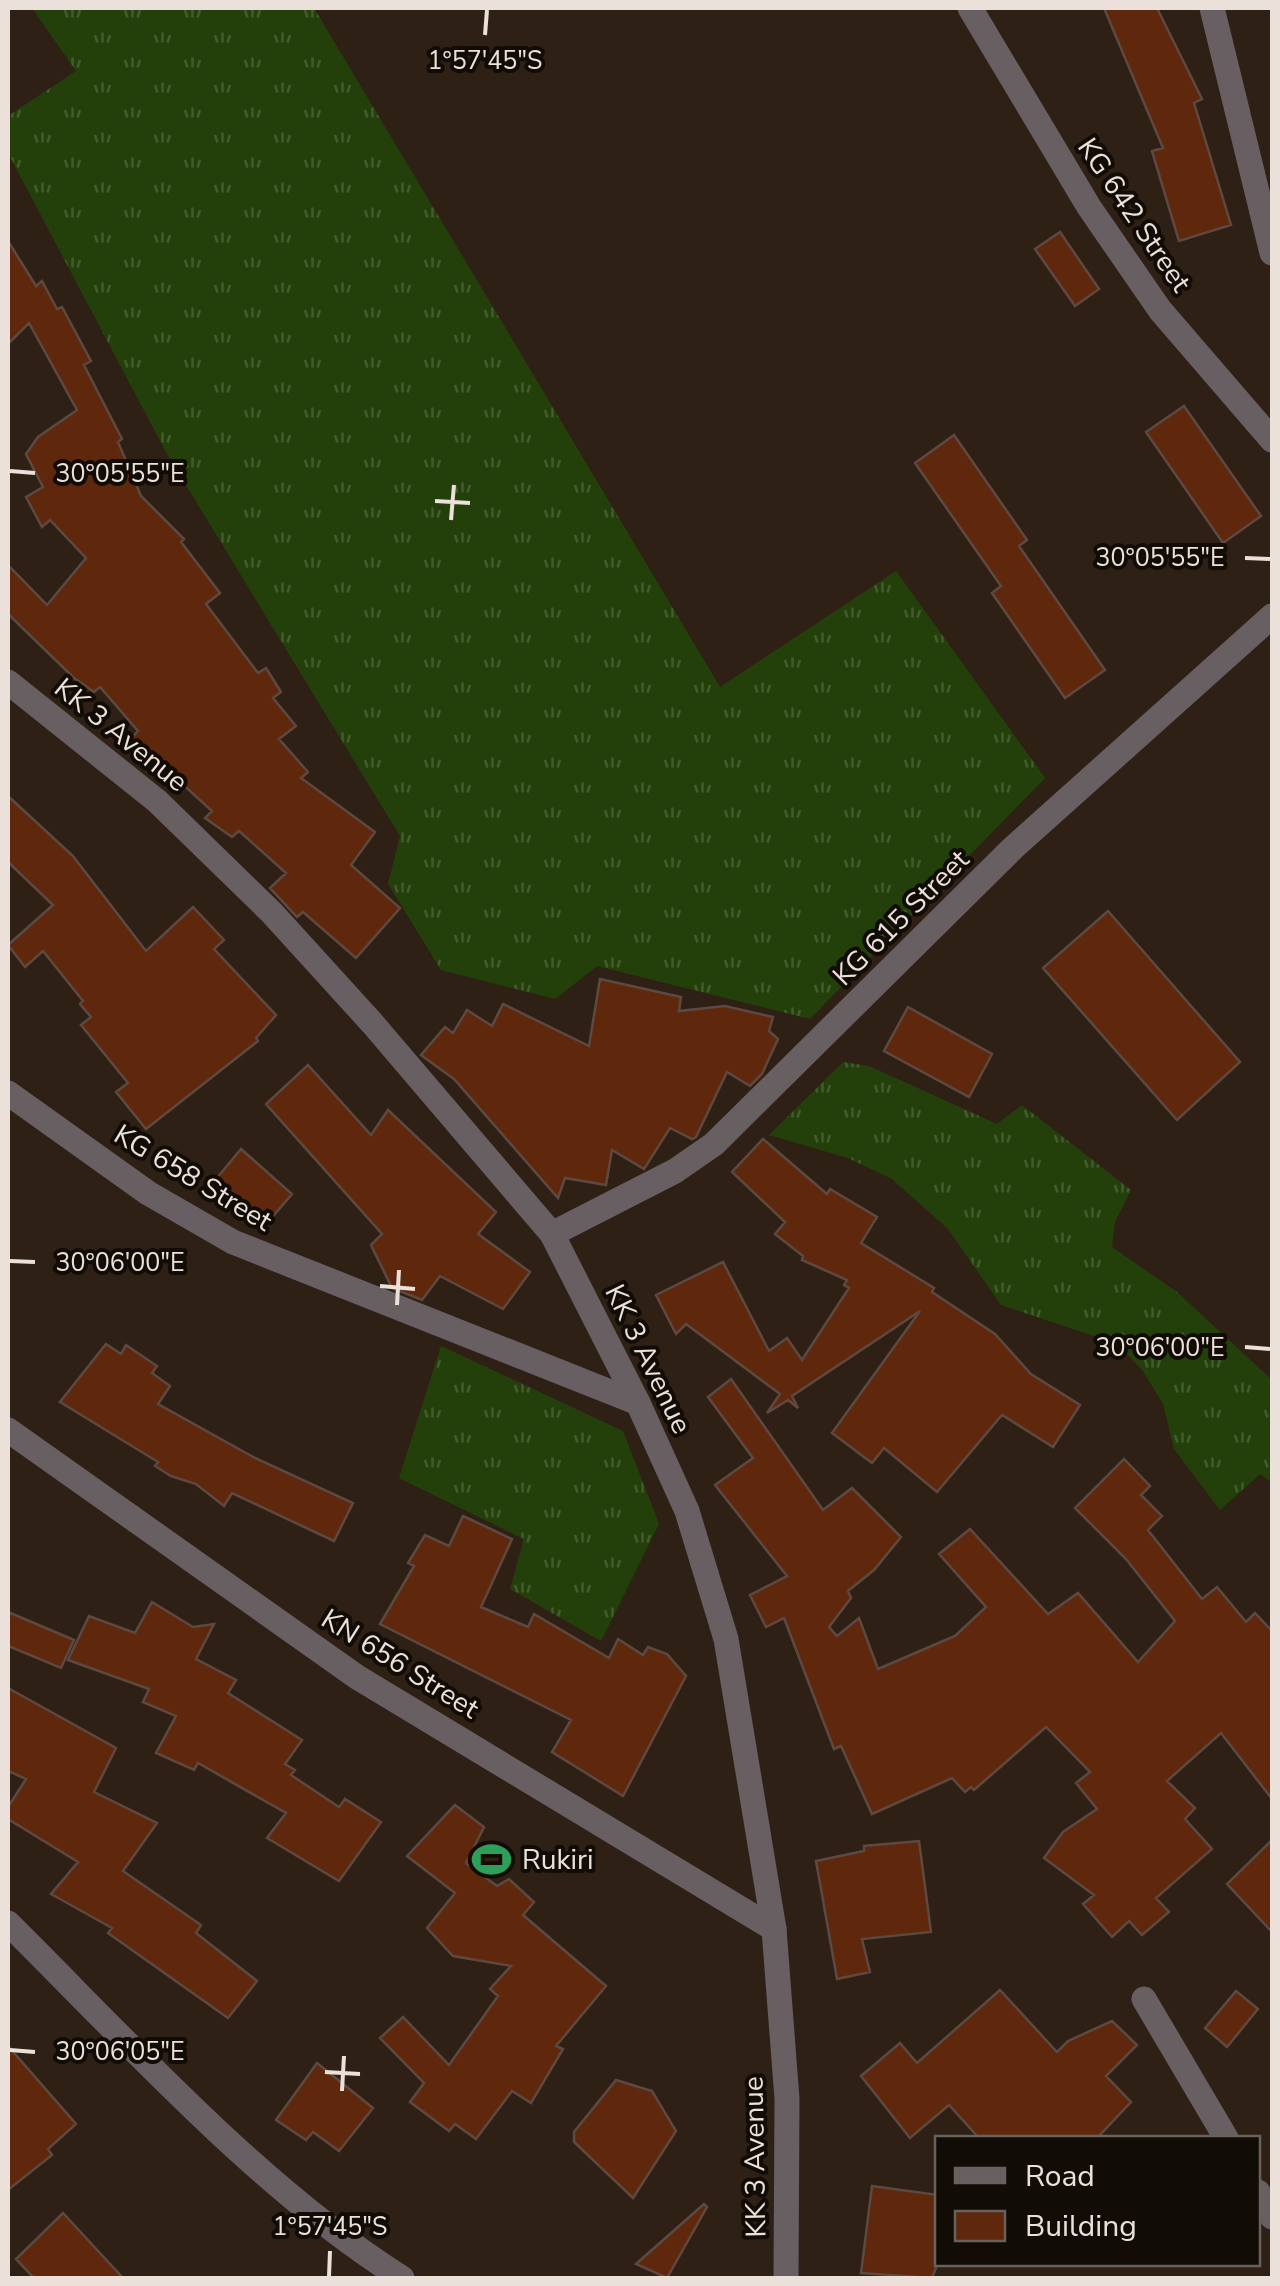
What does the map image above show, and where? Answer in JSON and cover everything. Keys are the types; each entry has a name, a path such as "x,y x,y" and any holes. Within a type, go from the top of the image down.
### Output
{"street":[{"path":"1212,8 1272,253"},
{"name":"KG 642 Street","path":"974,11 1089,207 1160,310 1272,440"},
{"name":"KG 615 Street","path":"552,1234 675,1170 714,1144 1013,848 1272,616"},
{"name":"KK 3 Avenue","path":"8,682 157,802 272,914 552,1234 638,1403 686,1511 726,1639 774,1930 787,2099 786,2278"},
{"name":"KG 658 Street","path":"8,1094 148,1194 233,1242 638,1403"},
{"name":"KN 656 Street","path":"8,1430 357,1677 774,1930"},
{"path":"8,1923 272,2179 367,2257 402,2278"},
{"path":"1144,1999 1225,2136"}],"green space":[{"path":"32,8 314,8 720,687 896,571 1045,778 810,1019 597,966 555,999 441,970 388,884 400,836 167,454 8,153 8,116 76,71"},
{"path":"843,1062 869,1066 997,1124 1022,1105 1131,1190 1115,1222 1112,1247 1177,1292 1272,1380 1272,1482 1260,1474 1220,1510 1174,1449 1163,1404 1143,1371 1118,1344 1001,1305 948,1229 892,1179 848,1158 769,1135"},
{"path":"441,1346 623,1431 659,1524 601,1641 510,1589 524,1539 399,1478"}],"building":[{"path":"1104,8 1157,8 1202,99 1194,103 1231,225 1179,241 1152,151 1163,148"},
{"path":"1060,232 1099,289 1075,306 1035,249"},
{"path":"8,241 36,286 42,281 57,309 62,307 91,361 84,365 122,439 118,442 141,496 184,539 181,542 220,593 206,604 258,673 266,668 281,692 273,698 296,726 279,739 308,772 301,778 375,832 351,865 400,908 356,958 303,912 297,917 270,888 286,873 239,831 232,837 205,818 212,811 166,769 158,777 126,744 138,731 100,687 94,692 74,678 8,614 8,565 47,605 86,558 50,520 42,527 26,497 43,487 26,454 38,437 77,410 29,323 8,344"},
{"path":"1184,406 1261,516 1223,543 1146,432"},
{"path":"954,435 1027,540 1019,546 1105,670 1065,698 992,593 1001,586 915,463"},
{"path":"8,796 73,856 146,951 193,907 224,940 214,949 276,1015 256,1038 258,1041 146,1129 116,1092 128,1083 81,1025 91,1017 80,1004 83,1001 43,951 25,967 8,945 53,905 8,862"},
{"path":"1108,911 1240,1062 1177,1120 1043,968"},
{"path":"600,979 681,997 679,1011 725,1006 773,1017 769,1031 778,1039 762,1074 750,1086 727,1072 696,1137 692,1139 670,1128 644,1169 612,1150 606,1185 565,1178 558,1198 454,1079 421,1055 445,1027 453,1033 467,1010 492,1026 503,1004 589,1046"},
{"path":"908,1007 992,1054 969,1097 884,1051"},
{"path":"308,1065 371,1135 388,1110 496,1212 478,1234 530,1272 503,1309 440,1276 422,1300 392,1288 371,1245 382,1234 266,1104"},
{"path":"763,1139 827,1194 830,1189 877,1217 861,1243 934,1288 932,1292 995,1334 1031,1374 1080,1405 1053,1447 1002,1415 937,1492 884,1448 872,1463 832,1433 920,1311 792,1396 798,1408 788,1400 767,1413 780,1394 686,1324 676,1334 656,1295 723,1262 769,1351 787,1338 802,1360 849,1288 844,1285 847,1280 802,1260 803,1256 775,1234 785,1222 732,1172"},
{"path":"241,1149 292,1194 267,1223 216,1179"},
{"path":"106,1344 121,1354 126,1345 157,1366 152,1373 170,1386 158,1404 255,1458 353,1503 334,1541 232,1493 224,1506 196,1484 171,1476 155,1466 158,1462 60,1402"},
{"path":"731,1379 823,1510 852,1488 901,1537 874,1570 848,1591 851,1598 829,1627 837,1636 859,1618 878,1669 955,1636 986,1607 939,1554 970,1529 1048,1614 1078,1593 1138,1662 1175,1621 1126,1559 1075,1508 1124,1459 1150,1486 1141,1495 1162,1516 1148,1530 1202,1599 1217,1587 1246,1622 1255,1613 1272,1631 1272,1799 1221,1733 1167,1781 1195,1808 1185,1819 1212,1849 1156,1898 1169,1912 1142,1935 1129,1921 1112,1937 1083,1904 1094,1895 1044,1858 1063,1832 1097,1809 1076,1783 1090,1772 1046,1727 974,1790 971,1787 965,1792 952,1778 872,1814 841,1746 834,1749 784,1618 766,1627 750,1595 787,1576 715,1485 753,1458 708,1397"},
{"path":"463,1516 512,1539 481,1607 528,1627 534,1614 609,1658 618,1639 643,1655 648,1647 667,1654 686,1676 623,1796 552,1752 571,1720 380,1624 414,1566 408,1563 425,1535 449,1546"},
{"path":"152,1602 193,1627 214,1624 196,1659 236,1680 228,1693 302,1740 285,1764 295,1770 291,1775 339,1807 345,1799 381,1822 339,1881 267,1838 286,1813 198,1763 194,1770 156,1753 176,1716 143,1702 149,1689 68,1660 89,1616 135,1633"},
{"path":"8,1612 74,1640 61,1668 8,1646"},
{"path":"8,1688 116,1748 94,1792 157,1823 123,1871 201,1925 196,1933 257,1981 228,2018 108,1933 112,1928 51,1894 78,1862 8,1819 8,1807 26,1779 8,1771"},
{"path":"455,1805 484,1827 466,1863 497,1886 509,1879 534,1902 523,1915 606,1986 556,2046 563,2049 531,2103 512,2091 476,2139 455,2124 449,2131 410,2102 424,2083 380,2038 403,2017 449,2065 498,1996 490,1989 511,1966 453,1956 427,1928 455,1893 407,1856"},
{"path":"1272,1840 1272,1932 1227,1884"},
{"path":"919,1841 931,1932 862,1939 870,1972 837,1979 816,1861 864,1851 864,1846"},
{"path":"1000,1990 1057,2052 1068,2041 1112,2021 1137,2045 1106,2076 1131,2102 1099,2136 977,2136 949,2105 910,2138 861,2076 900,2043 917,2063"},
{"path":"1236,1991 1258,2009 1227,2047 1205,2028"},
{"path":"8,2046 76,2124 48,2149 52,2155 8,2190"},
{"path":"317,2063 373,2108 339,2151 313,2132 306,2140 276,2120"},
{"path":"616,2080 652,2091 676,2131 633,2198 574,2142 574,2132"},
{"path":"872,2186 935,2195 937,2266 932,2278 861,2273"},
{"path":"704,2204 707,2207 667,2278 636,2264"},
{"path":"63,2213 123,2278 34,2278 16,2259"}],"place":[{"name":"Rukiri","path":"492,1860"}]}
